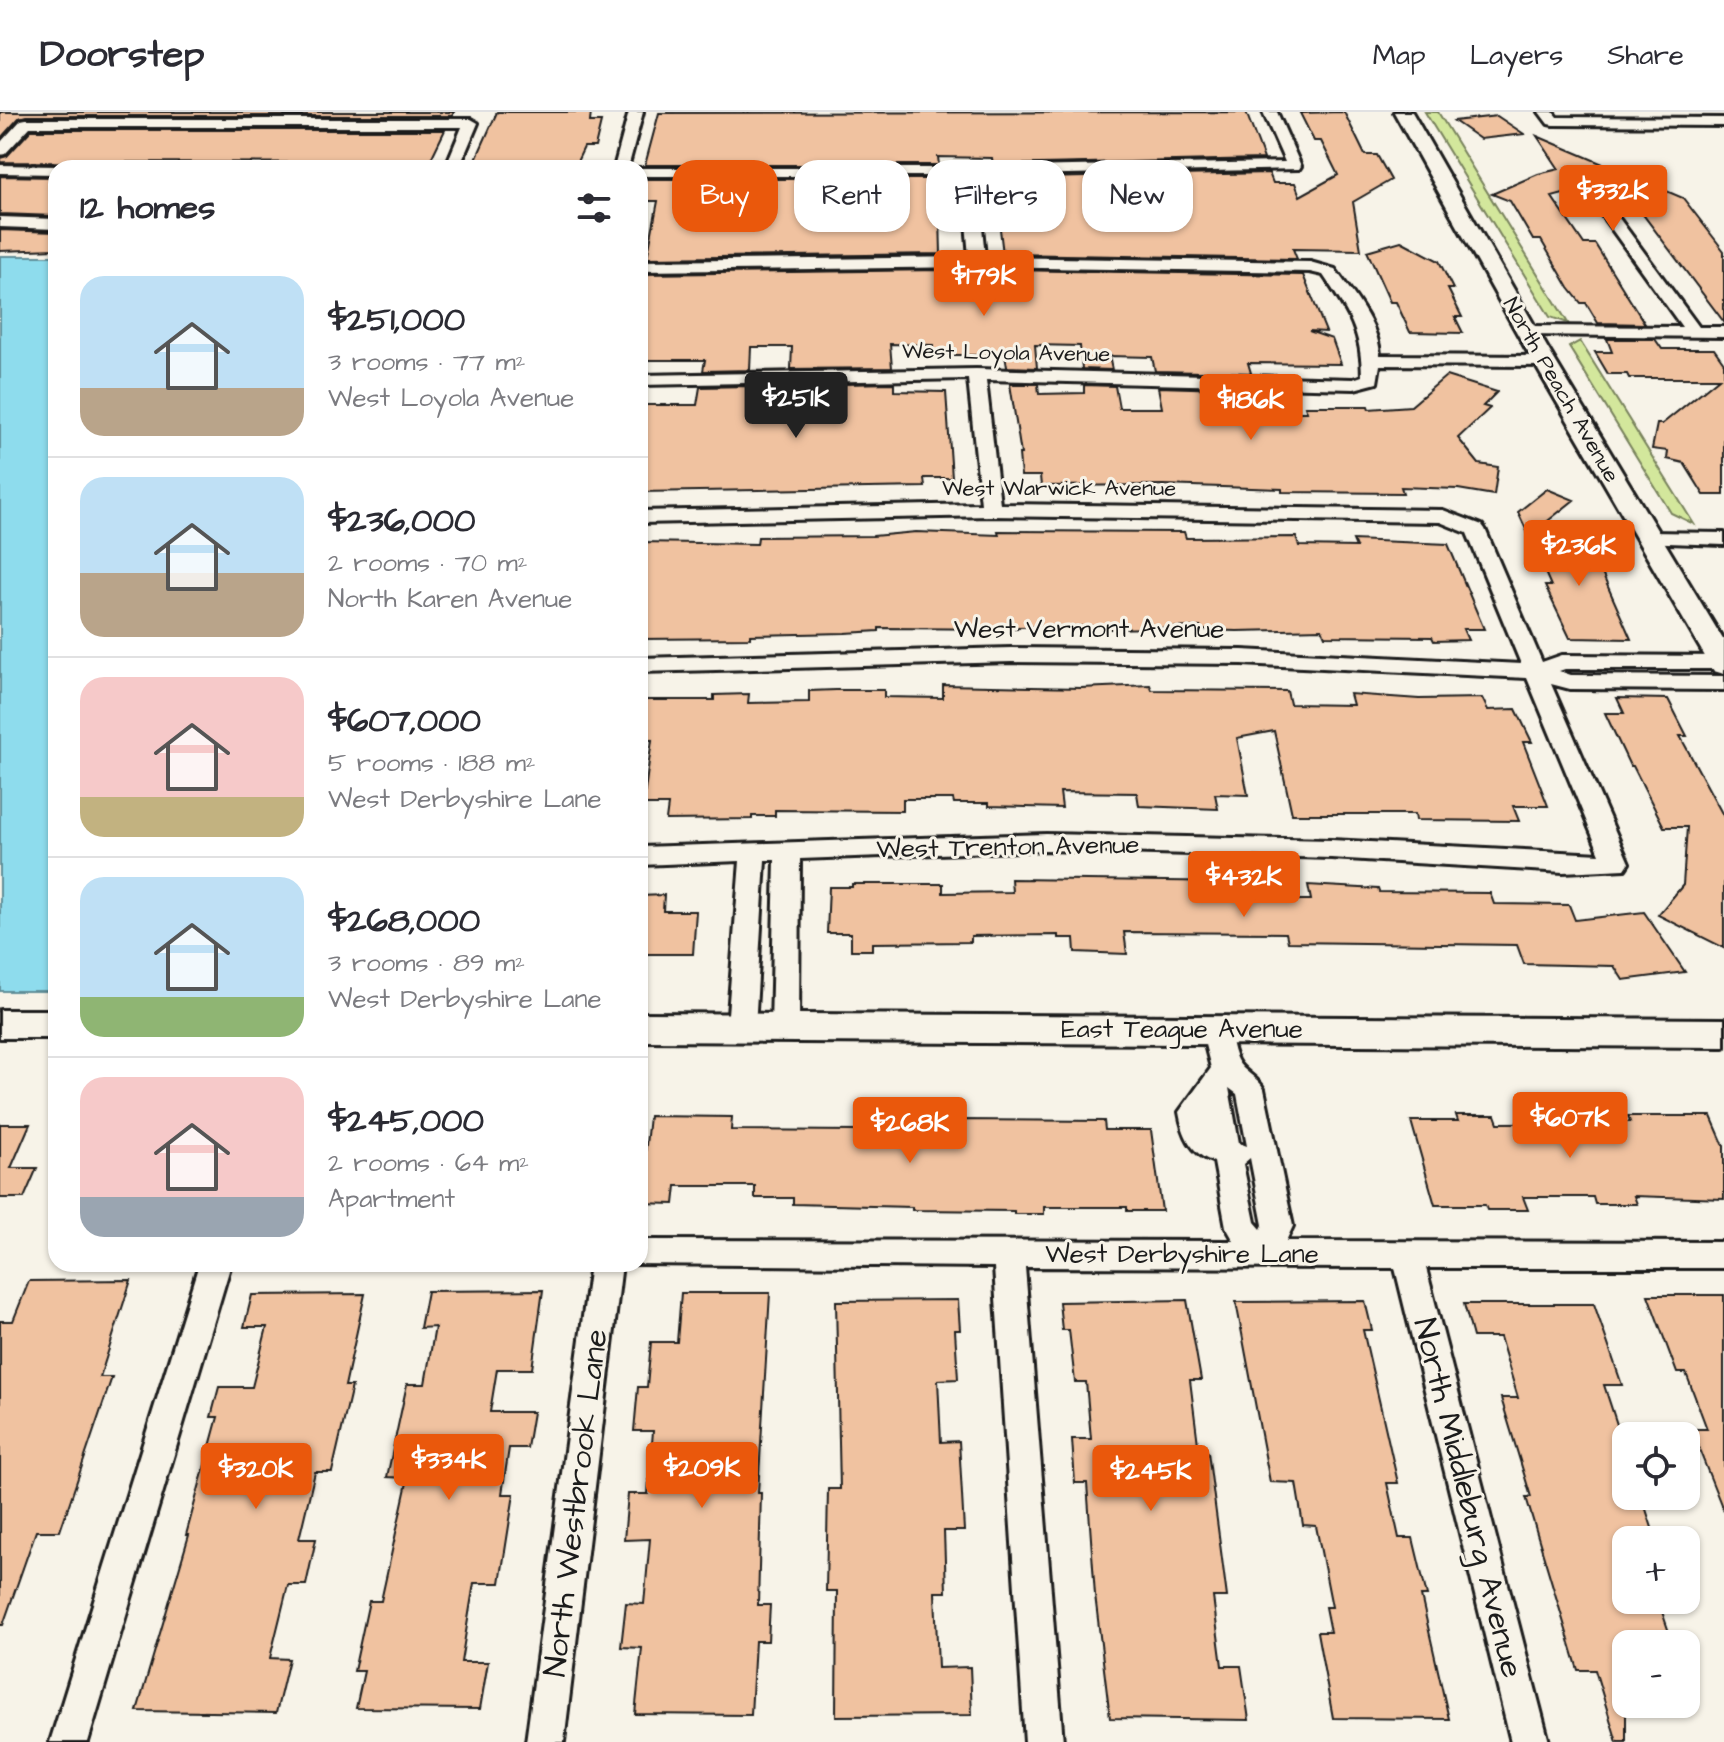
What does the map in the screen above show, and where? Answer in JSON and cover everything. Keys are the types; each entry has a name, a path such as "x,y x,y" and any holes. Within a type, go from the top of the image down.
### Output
{"street":[{"path":"623,160 636,112"},
{"path":"1066,170 1294,166 1270,112"},
{"name":"North Peach Avenue","path":"1403,112 1723,670"},
{"path":"1546,112 1553,121 1724,122"},
{"path":"0,151 26,123 285,118 471,123 455,160"},
{"path":"0,169 48,170"},
{"path":"648,172 926,172"},
{"path":"1608,213 1694,332"},
{"path":"0,222 48,224"},
{"path":"974,232 977,262"},
{"path":"648,266 977,262 1310,267 1329,272 1355,309 1372,354 1536,347 1724,332"},
{"name":"West Loyola Avenue","path":"648,380 976,374 1354,384 1371,379 1372,354"},
{"path":"976,374 991,510"},
{"name":"West Warwick Avenue","path":"648,517 991,510 1443,516 1475,529 1537,672"},
{"path":"1647,538 1724,539"},
{"name":"West Vermont Avenue","path":"648,665 1011,655 1227,657 1537,672 1570,682 1723,670"},
{"name":"West Trenton Avenue","path":"648,856 1046,842 1331,849 1563,863 1616,863 1537,672"},
{"path":"785,1027 788,851"},
{"path":"741,1027 753,852"},
{"path":"0,1024 48,1024"},
{"name":"East Teague Avenue","path":"648,1027 1724,1033"},
{"path":"1215,1029 1219,1079 1226,1155 1241,1227 1263,1254 1278,1226 1250,1089 1219,1079"},
{"path":"1226,1155 1263,1154"},
{"name":"West Derbyshire Lane","path":"648,1253 1724,1255"},
{"path":"1009,1254 1044,1742"},
{"name":"North Middleburg Avenue","path":"1407,1254 1530,1742"},
{"path":"69,1742 213,1272"},
{"name":"North Westbrook Lane","path":"545,1742 605,1272"}],"green space":[{"path":"1425,112 1438,112 1568,323 1550,317"},
{"path":"1580,341 1694,524 1671,513 1569,347"}],"water":[{"path":"0,256 48,256 48,991 0,991"}],"building":[{"path":"0,112 454,112 452,116 26,116 19,118 0,139"},
{"path":"497,112 591,112 590,122 601,122 595,147 584,147 578,160 476,160"},
{"path":"1246,112 1264,159 1082,160 1082,163 1066,163 1066,160 938,157 938,160 926,160 926,165 910,165 910,160 794,160 794,165 778,165 778,160 672,160 672,165 648,165 646,160 659,113"},
{"path":"1344,112 1365,155 1377,155 1391,180 1353,202 1361,250 1293,249 1297,259 1003,254 1000,232 1066,232 1066,177 1082,177 1082,232 1193,232 1193,175 1269,173 1273,183 1295,183 1300,196 1338,175 1321,141 1314,141 1300,113"},
{"path":"1497,116 1524,134 1480,139 1454,121"},
{"path":"31,130 445,130 430,160 0,162 0,158 7,156"},
{"path":"1537,136 1683,198 1724,251 1724,322 1629,196 1589,187 1552,197 1584,244 1595,244 1645,324 1598,323 1586,303 1581,303 1569,288 1541,240 1533,240 1510,201 1492,194 1538,174 1559,169"},
{"path":"0,176 48,177 48,216 0,214"},
{"path":"648,179 672,179 672,232 778,232 778,179 794,179 794,232 910,232 910,179 926,179 926,232 940,232 941,254 648,258 658,201 648,201"},
{"path":"0,230 48,232 48,249 0,251"},
{"path":"1401,241 1439,261 1453,289 1448,289 1462,317 1455,317 1463,333 1410,332 1396,302 1390,302 1367,251"},
{"path":"942,270 942,277 1005,277 1004,270 1303,275 1326,332 1309,331 1332,339 1341,364 1248,363 1251,373 1155,371 1152,357 1109,356 1112,370 1082,369 1080,346 1035,345 1037,368 1007,367 1005,355 933,355 933,345 890,344 892,368 791,369 792,347 751,347 750,370 703,371 705,360 648,360 648,274"},
{"path":"1607,339 1655,339 1662,349 1714,349 1724,363 1724,495 1704,495 1684,463 1667,459 1668,451 1652,449 1657,424 1662,424 1719,378 1629,378 1627,374 1608,374 1595,352 1612,352"},
{"path":"1446,376 1497,392 1483,406 1490,408 1458,438 1479,464 1498,467 1494,495 1458,489 1401,487 1403,493 1282,492 1282,489 1163,485 1041,486 1040,476 1021,476 1021,454 1010,384 1038,384 1039,394 1084,393 1084,385 1115,386 1119,408 1162,408 1158,387 1257,390 1264,412 1307,412 1305,406 1368,406 1369,409 1411,406"},
{"path":"894,383 894,391 946,392 952,478 924,478 925,487 648,492 648,405 697,405 700,387 750,386 749,397 791,397 791,385"},
{"path":"1547,489 1574,500 1529,536 1518,512"},
{"path":"998,531 1184,532 1186,538 1296,537 1299,546 1356,547 1353,540 1448,544 1484,629 1463,629 1468,640 1434,641 1432,637 1325,636 1322,629 1237,631 1201,630 1201,627 1110,629 1110,626 879,628 879,631 845,633 750,635 750,638 648,639 648,542 757,544 758,537 873,536 916,532 999,535"},
{"path":"1529,536 1586,537 1631,639 1570,638 1545,586 1551,586"},
{"path":"943,685 1081,688 1150,685 1152,690 1287,691 1290,704 1353,705 1350,694 1419,699 1482,698 1488,710 1516,709 1532,742 1523,742 1548,806 1513,806 1519,821 1416,820 1415,814 1292,814 1274,731 1237,738 1248,795 1215,794 1218,809 1139,806 1137,793 1060,792 1062,808 989,806 989,803 954,803 953,799 903,799 903,811 775,810 775,816 752,816 752,819 666,820 668,805 648,805 652,740 648,740 648,700 714,700 714,695 749,694 748,703 809,702 809,691 836,690 884,690 884,697 943,698"},
{"path":"1617,698 1668,699 1687,736 1680,736 1724,817 1724,948 1658,915 1683,885 1687,827 1664,827 1633,766 1630,766 1605,713 1624,713"},
{"path":"1011,879 1240,882 1241,885 1266,886 1269,900 1311,900 1308,885 1378,889 1379,892 1490,893 1494,904 1569,905 1575,920 1644,912 1685,972 1623,980 1614,966 1524,964 1517,945 1288,942 1286,933 1124,932 1127,954 1075,952 1074,938 1058,938 1058,935 971,936 971,942 872,943 872,950 851,950 851,933 827,933 829,887 943,884 943,893 1012,892"},
{"path":"664,895 663,911 696,911 693,954 648,954 648,896"},
{"path":"1456,1115 1495,1115 1498,1123 1630,1122 1628,1116 1711,1116 1724,1146 1724,1199 1634,1196 1637,1204 1595,1204 1593,1197 1523,1197 1528,1210 1487,1210 1485,1205 1435,1205 1411,1121 1458,1121"},
{"path":"649,1116 732,1117 731,1130 859,1131 859,1119 898,1119 899,1129 959,1129 959,1120 1104,1121 1105,1130 1151,1130 1162,1211 1127,1211 1127,1207 1044,1207 1044,1214 1014,1214 1014,1211 793,1204 793,1198 755,1198 755,1186 676,1186 674,1204 648,1203"},
{"path":"0,1124 30,1124 11,1168 37,1168 24,1198 0,1198"},
{"path":"131,1280 100,1377 112,1377 60,1531 36,1531 3,1625 0,1625 0,1321 13,1321 29,1281"},
{"path":"543,1290 532,1369 497,1369 490,1412 533,1412 527,1448 509,1448 502,1494 514,1494 500,1583 474,1583 461,1662 488,1662 480,1709 356,1708 364,1671 354,1671 369,1601 381,1601 408,1478 387,1477 407,1384 425,1384 435,1327 420,1328 427,1291"},
{"path":"681,1293 770,1293 758,1493 761,1493 758,1605 770,1605 768,1641 755,1641 751,1715 635,1714 642,1648 621,1647 626,1603 644,1604 650,1539 624,1540 628,1494 648,1494 653,1431 634,1431 638,1387 647,1387 651,1342 677,1342"},
{"path":"365,1294 345,1386 352,1386 332,1472 315,1472 299,1539 316,1539 306,1585 288,1585 270,1658 289,1659 276,1713 137,1711 189,1535 186,1535 218,1417 211,1417 219,1387 252,1387 267,1327 244,1327 252,1295"},
{"path":"1648,1295 1724,1295 1724,1512 1700,1452 1700,1429 1707,1429 1686,1373 1677,1373"},
{"path":"958,1300 960,1330 955,1330 958,1379 938,1380 941,1442 959,1441 964,1531 944,1531 946,1592 935,1592 938,1668 970,1667 972,1715 836,1716 837,1591 826,1591 828,1489 840,1489 836,1301"},
{"path":"1187,1300 1201,1380 1190,1380 1199,1452 1208,1452 1227,1597 1213,1597 1222,1666 1241,1666 1249,1720 1110,1718 1095,1595 1087,1483 1075,1483 1072,1439 1091,1439 1086,1382 1075,1382 1069,1330 1062,1330 1059,1302"},
{"path":"1365,1301 1372,1330 1363,1330 1398,1483 1387,1483 1399,1538 1413,1538 1427,1596 1421,1596 1449,1719 1333,1718 1317,1632 1330,1632 1325,1607 1332,1607 1316,1526 1303,1525 1296,1483 1270,1482 1236,1302"},
{"path":"1464,1304 1594,1304 1622,1385 1604,1385 1616,1422 1612,1422 1612,1510 1646,1510 1651,1526 1612,1526 1612,1614 1663,1614 1668,1630 1612,1630 1612,1718 1626,1718 1626,1742 1617,1742 1595,1670 1578,1670 1526,1497 1531,1497 1501,1398 1518,1398 1500,1337 1473,1337"}]}
